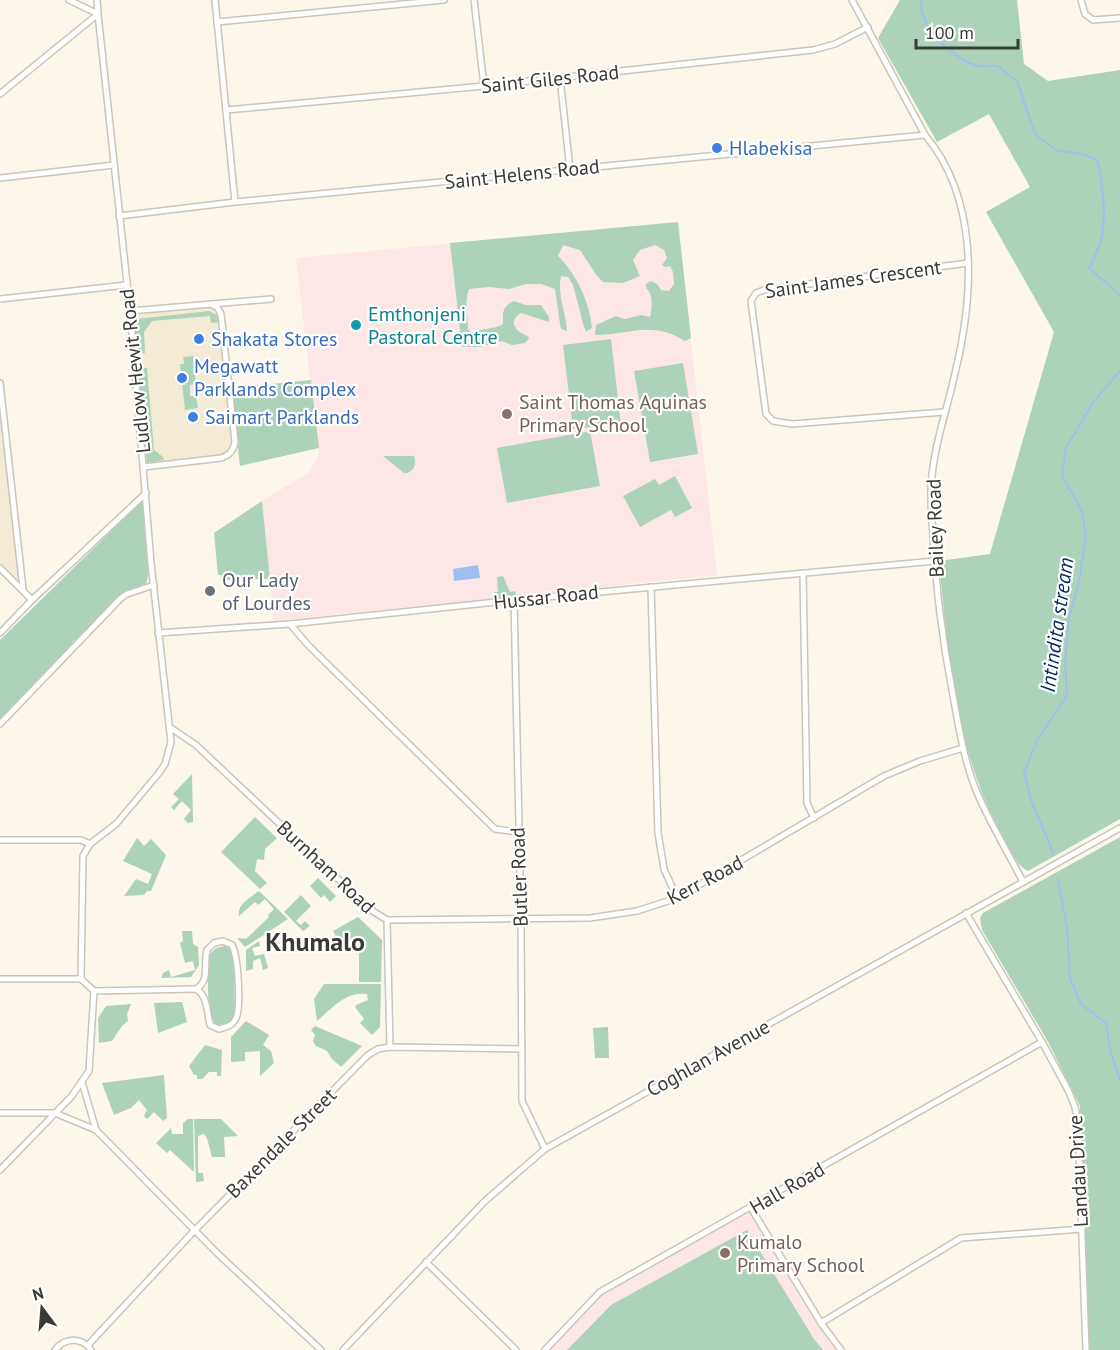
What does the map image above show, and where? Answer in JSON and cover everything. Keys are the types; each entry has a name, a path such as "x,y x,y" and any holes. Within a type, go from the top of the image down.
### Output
{"street":[{"path":"0,94 98,14 69,0"},
{"name":"Ludlow Hewit Road","path":"90,844 116,824 159,773 169,754 171,728 158,633 130,310 97,0"},
{"path":"215,0 235,202"},
{"path":"217,22 444,0"},
{"path":"474,0 484,86"},
{"name":"Bailey Road","path":"852,0 926,135 937,148 962,206 968,263 967,314 931,478 934,561 945,656 963,748 980,800 1023,882"},
{"path":"1081,0 1082,8 1088,18 1100,21 1120,18"},
{"name":"Saint Giles Road","path":"226,110 484,86 813,50 835,44 868,27"},
{"path":"560,78 570,169"},
{"name":"Saint Helens Road","path":"119,216 235,202 926,135"},
{"path":"0,178 114,165"},
{"name":"Saint James Crescent","path":"944,412 792,424 773,421 766,414 765,409 751,301 756,293 764,290 968,263"},
{"path":"0,299 126,285"},
{"path":"130,310 271,299"},
{"path":"144,467 221,458 231,454 234,448 222,314 210,304"},
{"path":"0,383 23,589"},
{"path":"0,633 32,600 146,494"},
{"name":"Hussar Road","path":"158,633 291,624 651,586 934,561"},
{"path":"0,568 32,600"},
{"path":"803,573 807,803 814,818"},
{"path":"0,724 121,598 154,585"},
{"path":"651,586 658,833 664,869 677,898"},
{"name":"Butler Road","path":"514,600 521,918 522,1101 545,1149"},
{"path":"291,624 308,645 495,829 518,832"},
{"name":"Burnham Road","path":"171,728 196,745 371,910 387,920 390,1047"},
{"name":"Kerr Road","path":"387,920 590,918 637,911 677,898 900,768 963,748"},
{"name":"Coghlan Avenue","path":"343,1350 485,1201 545,1149 1120,828"},
{"path":"0,840 81,840 90,844 83,856 81,979"},
{"name":"Landau Drive","path":"966,913 1042,1042 1075,1107 1078,1125 1086,1350"},
{"path":"0,979 81,979 94,992 196,989 203,985 205,980 206,954 210,946 223,941 229,942 236,955 238,1006 235,1021 230,1026 212,1028 202,992 196,989"},
{"path":"0,1170 84,1081 91,1062 94,992"},
{"name":"Hall Road","path":"545,1350 600,1292 1042,1042"},
{"name":"Baxendale Street","path":"55,1350 64,1341 73,1340 81,1341 90,1348 194,1231 360,1063 378,1049 390,1047 522,1049"},
{"path":"84,1081 96,1130"},
{"path":"0,1113 55,1113 96,1130 194,1231 321,1350"},
{"path":"751,1208 820,1323 841,1350"},
{"path":"820,1323 961,1238 1082,1229"},
{"path":"426,1262 516,1350"}],"shaded area":[{"name":"Saint Thomas Aquinas Primary School","path":"678,222 717,575 274,621 262,501 308,473 319,456 296,258"},
{"name":"Megawatt Parklands Complex","path":"209,305 218,311 232,448 225,455 145,465 132,312"},
{"path":"0,398 21,584 0,565"},
{"name":"Kumalo Primary School","path":"750,1212 818,1326 836,1350 548,1350 601,1294"}],"green space":[{"path":"900,0 1017,0 1024,64 1048,81 1120,70 1120,819 1028,871 1014,857 988,807 965,739 951,668 939,561 990,554 1054,332 986,212 1030,187 989,114 937,142 878,38"},
{"path":"678,222 691,338 685,341 661,331 651,330 595,335 596,325 616,316 625,319 641,315 650,317 652,301 646,284 651,281 661,290 669,291 674,284 670,266 662,265 667,258 664,250 655,245 640,250 633,260 640,276 623,283 603,282 580,250 563,245 558,256 571,271 581,289 592,328 586,332 573,285 568,277 561,276 560,283 567,331 561,329 555,289 541,284 526,284 509,289 489,287 469,289 466,304 468,330 472,332 503,324 504,310 514,301 526,305 541,305 549,317 549,322 521,313 514,323 517,330 528,336 529,339 525,343 512,345 501,341 480,347 462,347 450,243"},
{"path":"209,311 217,315 219,322 211,323 210,316 152,321 144,332 145,353 137,354 134,322 136,319"},
{"path":"611,339 621,424 573,429 563,345"},
{"path":"193,356 196,384 190,385 190,396 196,396 198,408 185,410 180,364 184,364 183,357"},
{"path":"683,363 698,454 650,462 634,371"},
{"path":"138,368 147,368 154,450 164,460 147,463"},
{"path":"311,380 319,448 240,466 231,388"},
{"path":"590,431 600,486 507,503 497,448"},
{"path":"383,456 414,456 415,465 410,472 404,473"},
{"path":"675,476 692,508 675,517 671,510 640,527 623,496 655,479 659,485"},
{"path":"145,498 149,569 145,586 126,592 0,721 0,640"},
{"path":"262,501 270,579 222,580 221,575 218,575 214,533"},
{"path":"503,576 510,592 515,591 517,598 495,600 494,592 498,592 497,577"},
{"path":"192,774 193,822 188,823 184,819 191,810 182,801 174,810 171,807 179,799 173,794"},
{"path":"255,817 277,838 265,849 264,860 257,859 255,871 267,883 260,889 221,852"},
{"path":"1120,837 1120,1350 1087,1350 1080,1106 1047,1040 982,930 980,918 983,913"},
{"path":"137,838 144,846 151,839 166,855 151,891 147,891 144,895 124,896 136,879 148,884 152,874 123,861"},
{"path":"318,878 336,896 330,902 324,895 321,898 310,886"},
{"path":"259,891 288,919 245,947 237,938 246,939 269,917 268,915 274,909 265,899 258,905 255,902 239,916 242,905"},
{"path":"301,895 311,906 296,921 301,925 305,921 310,926 303,931 284,912"},
{"path":"358,917 382,940 381,982 359,982 359,950 343,949 333,931"},
{"path":"182,931 192,931 193,944 198,947 199,965 191,977 161,978 163,973 169,970 171,977 195,970 193,961 185,963 180,943 183,941"},
{"path":"259,941 260,946 252,948 255,956 264,954 268,968 263,970 260,958 253,961 253,969 246,971 246,950"},
{"path":"225,946 231,950 234,959 235,1014 228,1022 216,1025 212,1018 209,1001 209,955 216,948"},
{"path":"324,984 381,984 380,1027 372,1035 360,1023 364,1019 355,1007 368,1000 367,994 352,995 346,998 317,1021 314,999"},
{"path":"182,1002 187,1022 158,1033 154,1003"},
{"path":"131,1004 127,1014 128,1021 112,1041 99,1043 98,1018 106,1006"},
{"path":"246,1021 269,1035 263,1045 271,1051 274,1063 260,1076 260,1051 245,1052 245,1061 231,1062 231,1037"},
{"path":"315,1026 362,1046 341,1067 327,1051 316,1046 313,1041 315,1035 311,1030"},
{"path":"608,1027 609,1058 595,1058 593,1028"},
{"path":"205,1045 222,1050 221,1076 217,1076 217,1072 209,1072 202,1079 197,1079 197,1075 194,1075 189,1066"},
{"path":"164,1075 167,1118 163,1121 154,1112 147,1119 144,1116 147,1110 139,1100 131,1108 114,1115 102,1083"},
{"path":"188,1119 193,1119 194,1172 170,1150 167,1153 156,1143 171,1128 172,1134 183,1134 183,1123"},
{"path":"194,1119 221,1119 238,1136 224,1137 225,1157 212,1157 207,1138 204,1134 198,1136 198,1173 203,1173 204,1181 196,1182"},
{"name":"Kumalo Primary School","path":"747,1230 823,1350 567,1350 611,1305"}],"water":[{"path":"478,565 480,578 454,581 453,569"}],"waterway":[{"name":"Intindita stream","path":"922,0 921,9 929,31 938,41 966,62 980,66 997,66 1017,81 1035,134 1056,150 1085,155 1097,160 1104,217 1100,244 1089,268 1120,295"},
{"name":"Intindita stream","path":"1053,855 1032,803 1024,772 1038,739 1067,695 1065,664 1069,617 1078,587 1086,537 1082,511 1062,476 1066,448 1092,404 1120,371"},
{"path":"1058,879 1067,928 1070,978 1081,1004 1106,1023 1110,1049 1120,1081"}],"place":[{"name":"Hlabekisa","path":"717,148"},
{"name":"Emthonjeni Pastoral Centre","path":"356,325"},
{"name":"Shakata Stores","path":"199,339"},
{"name":"Megawatt Parklands Complex","path":"182,378"},
{"name":"Saint Thomas Aquinas Primary School","path":"507,414"},
{"name":"Saimart Parklands","path":"193,417"},
{"name":"Our Lady of Lourdes","path":"210,591"},
{"name":"Kumalo Primary School","path":"725,1253"}],"district":[{"name":"Khumalo","path":"315,942"}]}
